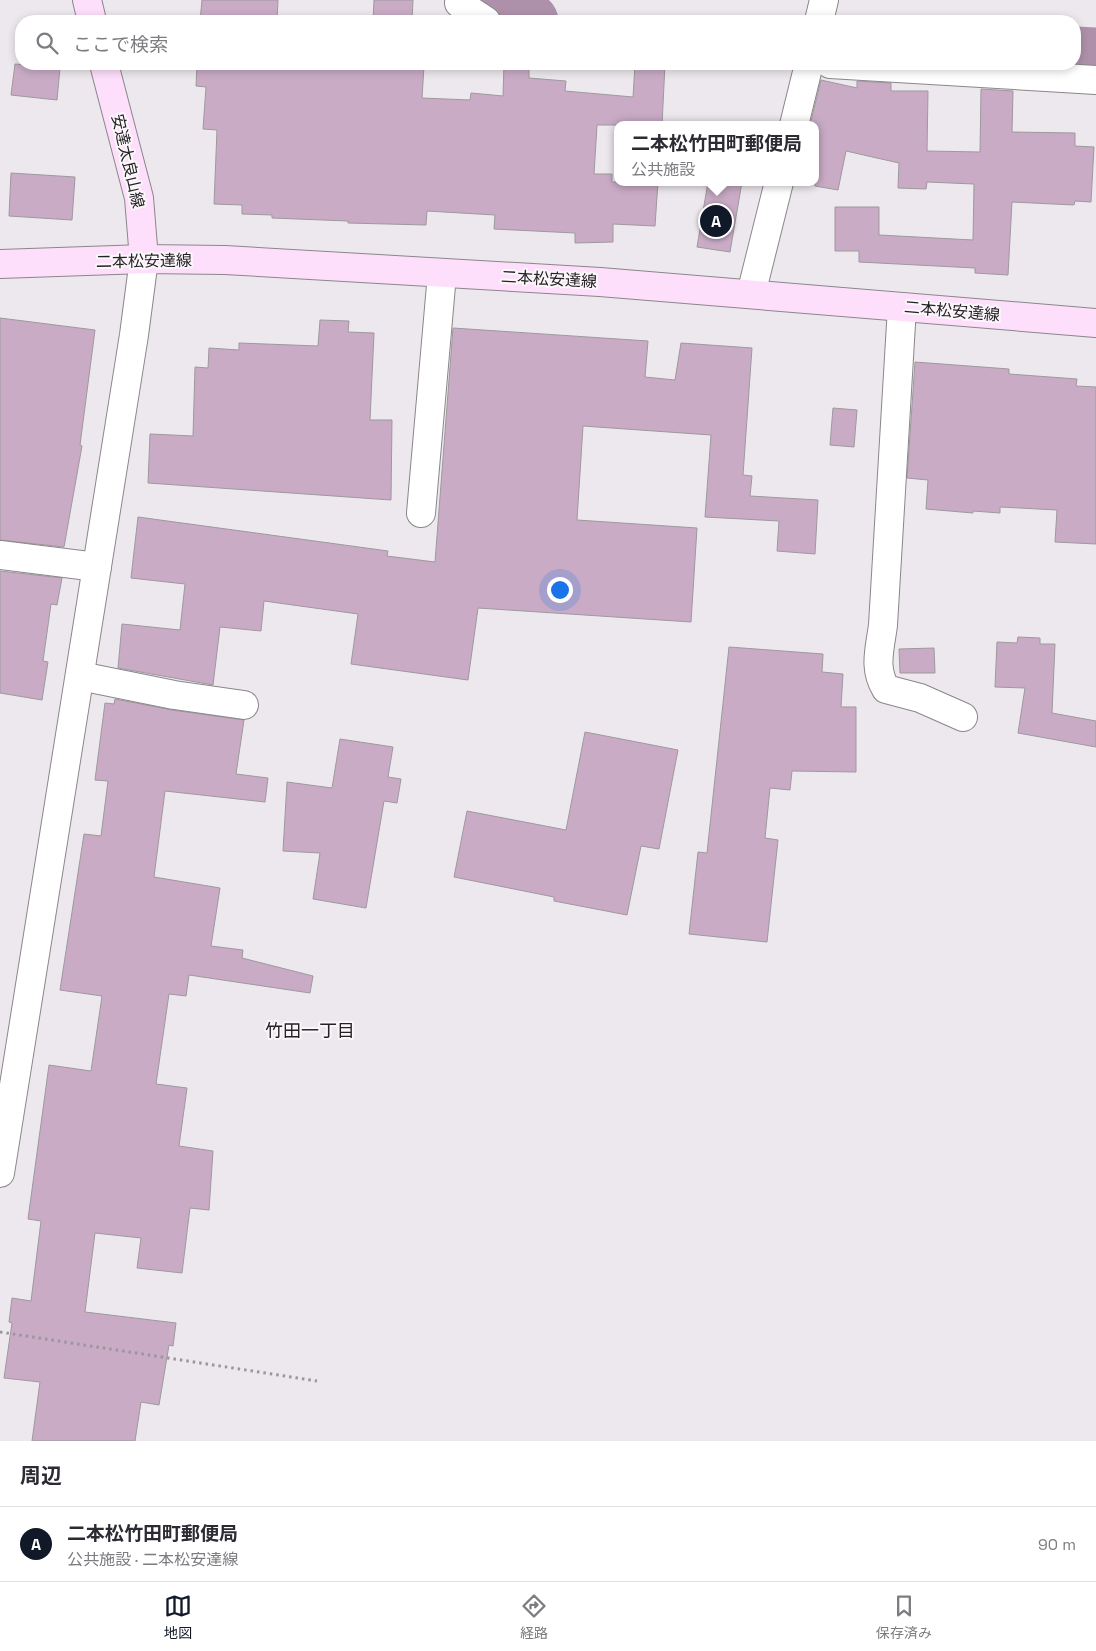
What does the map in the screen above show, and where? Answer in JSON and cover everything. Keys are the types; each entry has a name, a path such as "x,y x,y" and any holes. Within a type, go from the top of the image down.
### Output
{"main road":[{"path":"87,0 91,15"},
{"name":"安達太良山線","path":"106,70 139,198 144,259"},
{"name":"二本松安達線","path":"0,264 144,259 226,260 600,282 1096,323"}],"street":[{"path":"459,4 476,15"},
{"path":"795,121 808,70"},
{"path":"930,70 1096,80"},
{"path":"751,294 778,186"},
{"path":"0,1173 80,676 144,259"},
{"path":"421,513 442,274"},
{"path":"902,307 883,625 877,666 880,680 886,690 920,698 963,717"},
{"path":"0,555 97,567"},
{"path":"80,676 174,695 244,705"}],"path":[{"path":"0,1332 317,1381"}],"building":[{"path":"202,0 278,0 277,15 201,15"},
{"path":"374,0 413,0 412,15 373,15"},
{"path":"15,64 15,70 60,70 57,100 11,95"},
{"path":"197,70 424,70 422,98 470,100 471,93 503,96 504,70 529,70 529,78 566,81 565,91 633,97 635,70 665,70 662,121 614,121 614,125 597,125 594,174 612,174 614,186 658,186 655,226 613,224 613,242 575,243 575,233 494,229 495,215 427,211 426,225 348,223 348,221 272,218 272,215 242,214 242,205 214,204 217,130 203,129 206,87 196,86"},
{"path":"821,80 857,88 857,81 891,83 891,91 928,91 927,151 980,152 981,89 1013,91 1012,132 1075,133 1075,146 1094,147 1091,202 1075,201 1074,205 1012,202 1008,275 975,273 975,268 859,262 859,251 835,251 835,207 879,207 879,235 973,240 974,184 927,182 926,189 898,188 899,163 846,151 838,190 815,186 819,186 819,121 811,121"},
{"path":"11,173 75,177 72,220 9,216"},
{"path":"707,186 741,186 730,252 697,247"},
{"path":"0,318 95,330 80,445 82,446 64,547 0,540"},
{"path":"320,320 349,321 348,332 374,333 370,420 392,420 391,500 148,483 150,434 193,436 195,367 208,368 209,348 239,350 239,343 318,346"},
{"path":"453,328 648,341 645,377 675,380 681,343 752,348 743,475 752,476 750,496 818,500 815,554 777,551 779,521 705,517 711,435 583,426 577,520 697,528 691,622 478,608 468,680 351,664 358,614 264,601 261,631 220,627 213,685 118,668 122,624 180,630 185,584 131,578 138,517 388,551 387,556 435,562"},
{"path":"915,362 1009,369 1009,374 1077,379 1076,386 1096,387 1096,544 1055,542 1057,510 1000,507 1000,513 973,511 973,513 926,509 928,480 907,478"},
{"path":"833,408 857,410 854,447 830,445"},
{"path":"0,571 62,578 57,605 51,604 43,661 48,662 42,700 0,693"},
{"path":"1018,637 1040,638 1040,644 1055,644 1052,713 1096,721 1096,747 1018,733 1025,688 995,687 997,642 1017,643"},
{"path":"729,647 823,654 822,672 843,674 841,707 856,707 856,772 792,771 790,790 770,788 765,838 778,840 767,942 689,934 698,852 707,853"},
{"path":"934,648 935,673 900,673 899,649"},
{"path":"115,699 172,710 244,720 236,774 268,778 265,802 165,791 154,877 220,888 211,946 243,950 242,958 313,976 310,993 189,975 186,996 169,994 156,1084 187,1088 179,1146 213,1151 209,1210 190,1208 182,1273 137,1268 141,1238 95,1233 85,1312 176,1323 173,1346 169,1345 159,1405 141,1402 135,1441 32,1441 40,1382 4,1378 12,1323 9,1322 12,1298 31,1301 41,1221 28,1219 49,1065 91,1071 102,996 60,990 84,834 101,836 108,781 95,780 105,703 114,704"},
{"path":"585,732 678,750 659,849 641,846 627,915 554,901 554,897 454,877 467,811 566,830"},
{"path":"340,739 393,747 388,777 401,779 397,803 384,801 366,908 313,899 320,853 283,851 287,782 332,788"}],"waterway":[{"path":"496,0 521,15"},
{"path":"1081,54 1096,55"}],"place":[{"name":"二本松竹田町郵便局","path":"716,221"}],"district":[{"name":"竹田一丁目","path":"310,1030"}]}
